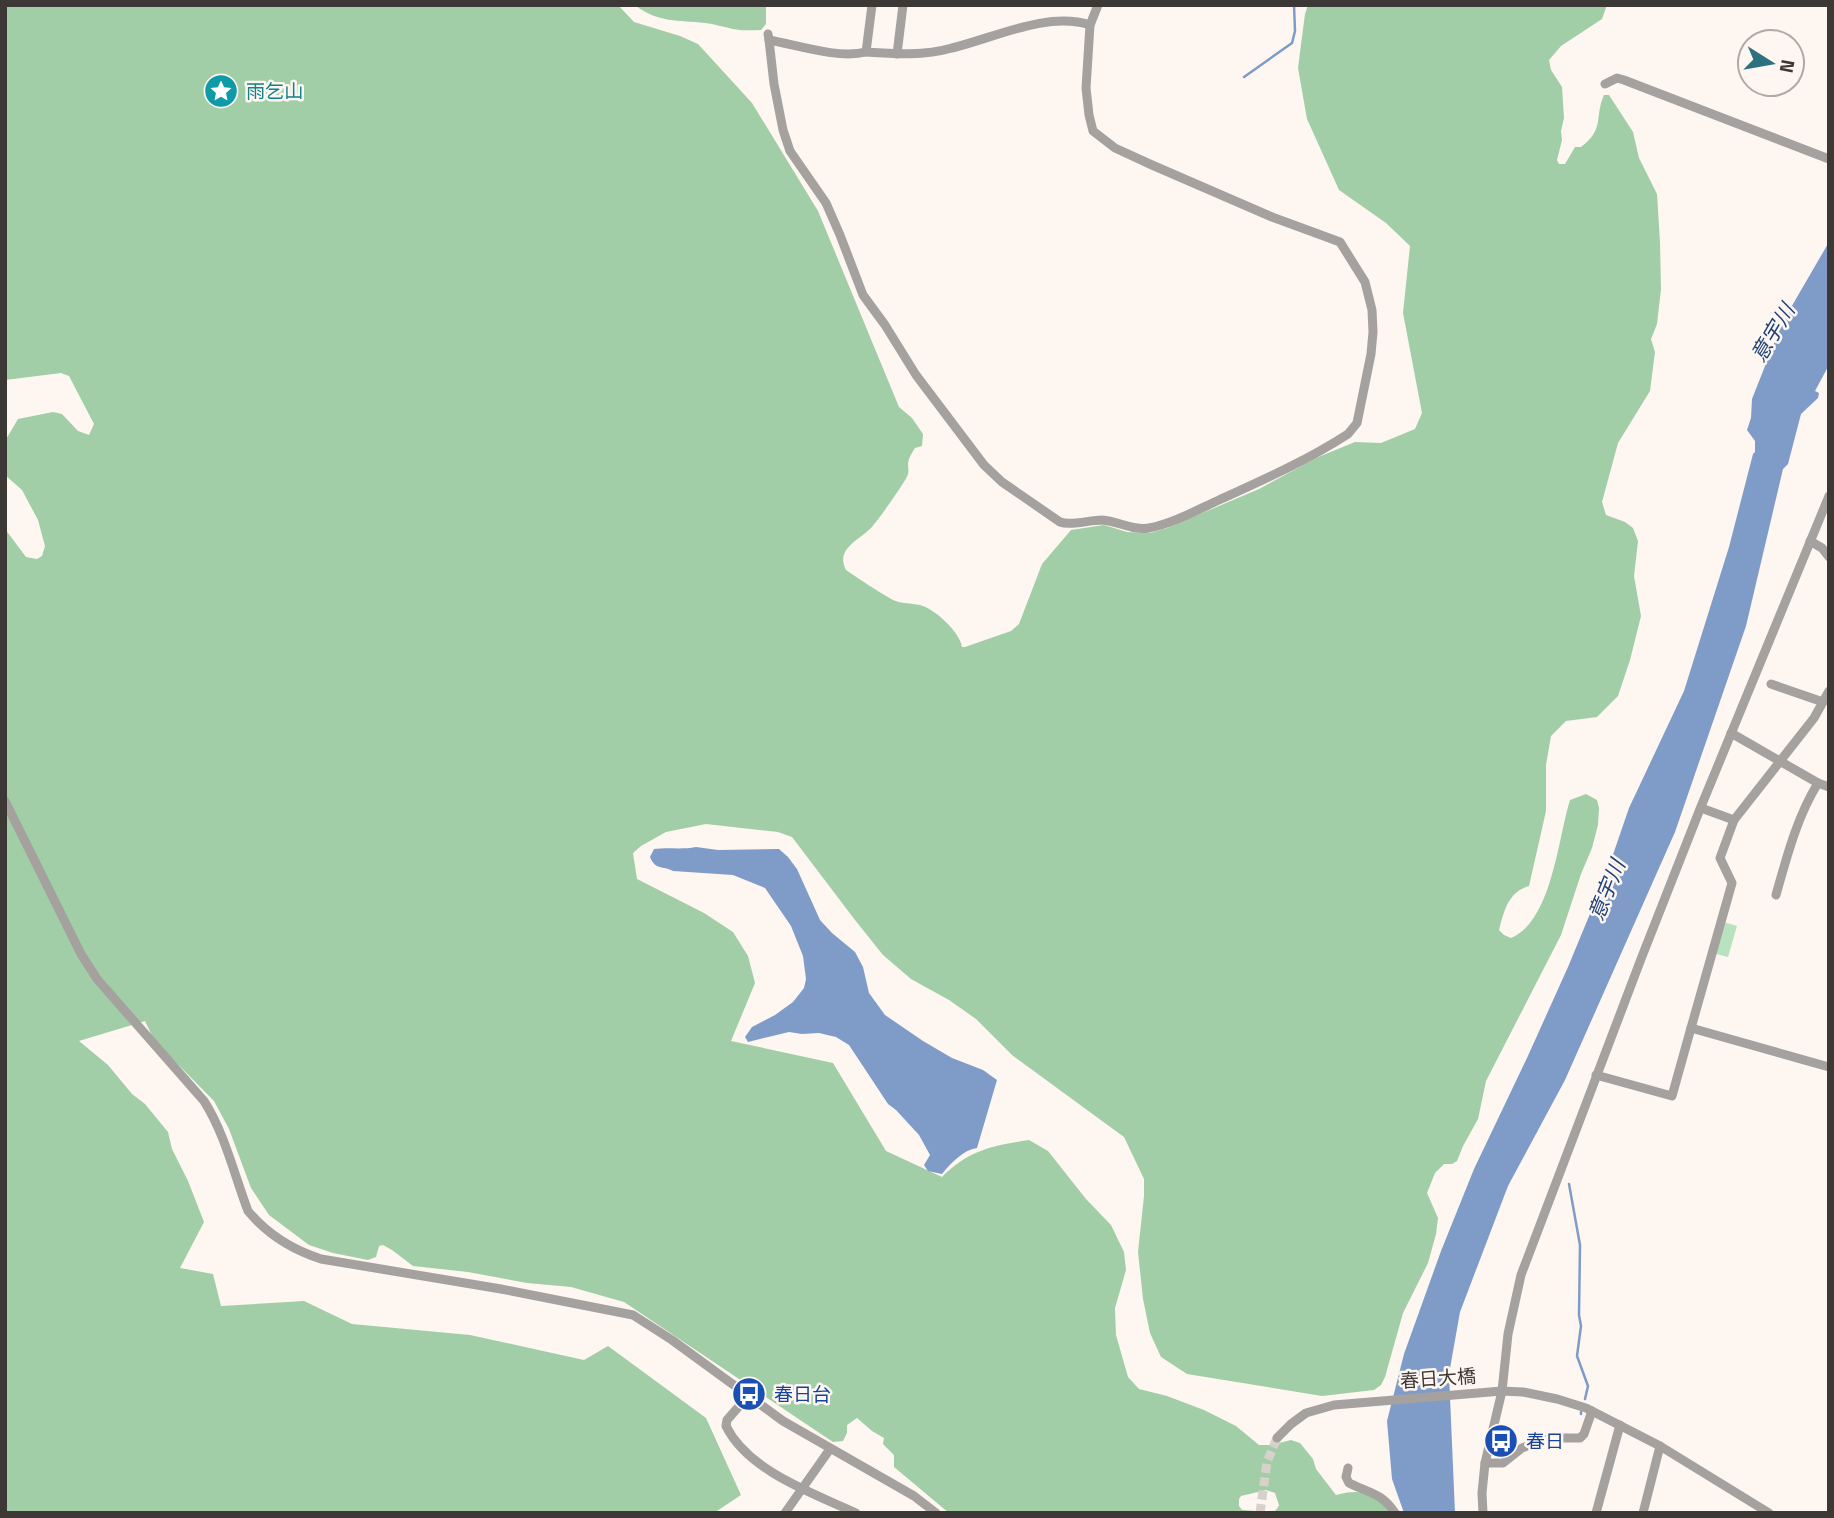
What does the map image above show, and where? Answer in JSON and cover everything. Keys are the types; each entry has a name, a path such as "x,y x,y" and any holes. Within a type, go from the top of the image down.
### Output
{"street":[{"path":"866,52 872,5"},
{"path":"897,54 902,5"},
{"path":"1090,25 1054,22 1024,27 950,49 916,54 835,53 769,37 774,84 790,151 826,203 863,295 969,447 1002,482 1060,522 1066,524 1105,520 1129,527 1147,528 1172,521 1272,475 1348,434 1357,423 1371,355 1373,310 1365,282 1339,242 1272,217 1127,153 1103,140 1093,131 1086,88 1090,25 1098,5"},
{"path":"1605,84 1617,78 1624,79 1829,159"},
{"path":"1483,1513 1485,1463 1521,1275 1700,808 1829,496"},
{"path":"1810,541 1822,548 1829,557"},
{"path":"1771,684 1823,702"},
{"path":"1596,1075 1672,1096 1732,883 1720,858 1734,820 1814,718 1829,691"},
{"path":"1731,733 1829,787"},
{"path":"1776,895 1802,810 1818,783"},
{"path":"5,801 81,954 118,1005 204,1101 222,1135 248,1210 268,1231 296,1250 321,1259 501,1289 633,1315 783,1421 914,1496 936,1513"},
{"path":"1700,808 1734,820"},
{"path":"1692,1028 1829,1067"},
{"name":"春日大橋","path":"1278,1438 1291,1424 1312,1410 1334,1405 1383,1399 1523,1392 1557,1399 1592,1411 1660,1446 1769,1513"},
{"path":"748,1396 727,1420 726,1426 743,1450 774,1473 856,1513"},
{"path":"1485,1463 1503,1463 1522,1448 1550,1438 1580,1438 1592,1411"},
{"path":"1596,1513 1620,1425"},
{"path":"1643,1513 1660,1446"},
{"path":"785,1513 830,1449"},
{"path":"1348,1468 1346,1477 1349,1483 1379,1496 1389,1503 1395,1513"}],"green space":[{"path":"5,5 618,5 634,22 698,44 752,103 818,211 899,407 912,418 923,434 922,446 915,448 911,455 908,474 902,484 871,528 846,551 843,563 846,570 893,600 920,605 933,611 952,628 962,647 965,647 1011,631 1019,624 1042,564 1071,530 1104,525 1127,532 1150,533 1259,489 1316,458 1355,442 1381,443 1415,429 1422,413 1403,313 1410,246 1386,223 1339,190 1307,119 1298,68 1308,5 1607,5 1602,19 1561,46 1549,60 1551,70 1562,87 1564,118 1557,160 1559,164 1565,164 1575,147 1581,147 1593,135 1604,95 1609,95 1633,132 1639,158 1657,194 1661,289 1657,324 1651,339 1655,352 1650,391 1618,443 1602,502 1606,515 1633,528 1638,541 1634,576 1641,616 1618,696 1597,717 1566,721 1551,736 1546,765 1546,811 1529,886 1512,898 1505,909 1499,930 1511,938 1525,929 1536,915 1551,877 1570,800 1586,794 1597,800 1599,808 1592,848 1561,935 1486,1081 1478,1119 1457,1161 1444,1164 1435,1173 1427,1193 1438,1218 1436,1234 1428,1263 1403,1313 1381,1385 1374,1390 1322,1396 1187,1374 1161,1357 1150,1333 1138,1252 1144,1179 1124,1137 1012,1055 976,1019 911,979 883,955 792,837 778,832 706,824 666,832 633,853 637,879 704,913 733,932 748,956 755,983 731,1041 833,1063 886,1151 942,1177 972,1155 992,1147 1029,1140 1048,1151 1086,1199 1111,1225 1124,1252 1126,1270 1115,1308 1116,1335 1128,1377 1139,1389 1204,1410 1236,1426 1259,1445 1291,1440 1300,1443 1336,1495 1353,1492 1367,1494 1393,1513 949,1513 894,1467 894,1455 883,1444 884,1438 857,1418 847,1425 843,1441 833,1442 624,1302 571,1287 413,1266 383,1245 379,1246 376,1257 368,1260 309,1245 269,1215 251,1188 229,1129 214,1101 154,1040 145,1021 79,1041 108,1065 168,1132 172,1149 204,1222 180,1268 213,1274 221,1306 304,1301 352,1324 470,1335 584,1360 608,1346 706,1418 741,1495 714,1513 5,1513 5,529 26,557 37,559 42,556 45,546 38,520 22,490 5,475 5,441 18,419 53,412 62,414 78,431 89,435 94,424 69,376 61,373 5,380","holes":["1266,1490 1275,1493 1279,1505 1274,1511 1242,1510 1239,1506 1241,1496"]},
{"path":"635,5 766,5 766,24 761,30 736,30 709,23 660,18"},
{"path":"1724,922 1737,926 1728,957 1716,954"}],"water":[{"name":"意宇川","path":"1829,242 1829,365 1815,391 1819,393 1818,398 1801,414 1788,464 1783,469 1746,626 1675,832 1565,1080 1508,1186 1460,1312 1449,1374 1455,1513 1404,1513 1392,1479 1387,1421 1404,1354 1474,1169 1568,967 1606,875 1629,808 1684,691 1729,547 1755,452 1755,441 1747,430 1752,399 1782,323"},
{"path":"696,847 718,850 779,849 797,869 820,920 855,952 863,967 869,993 885,1015 952,1058 983,1070 997,1080 977,1148 962,1154 942,1174 928,1171 924,1165 930,1155 919,1135 888,1104 849,1045 836,1037 819,1033 789,1032 748,1042 745,1037 752,1027 793,1002 804,988 806,979 803,956 791,926 765,888 733,875 673,871 657,866 650,857 654,849"}],"waterway":[{"path":"1244,77 1292,43 1295,31 1294,5"},
{"path":"1569,1184 1580,1245 1581,1326 1577,1356 1588,1386 1585,1399"}],"tunnel":[{"path":"1260,1513 1267,1462 1277,1438"}],"place":[{"name":"雨乞山","path":"221,91"},
{"name":"春日台","path":"749,1394"},
{"name":"春日","path":"1501,1441"}]}
